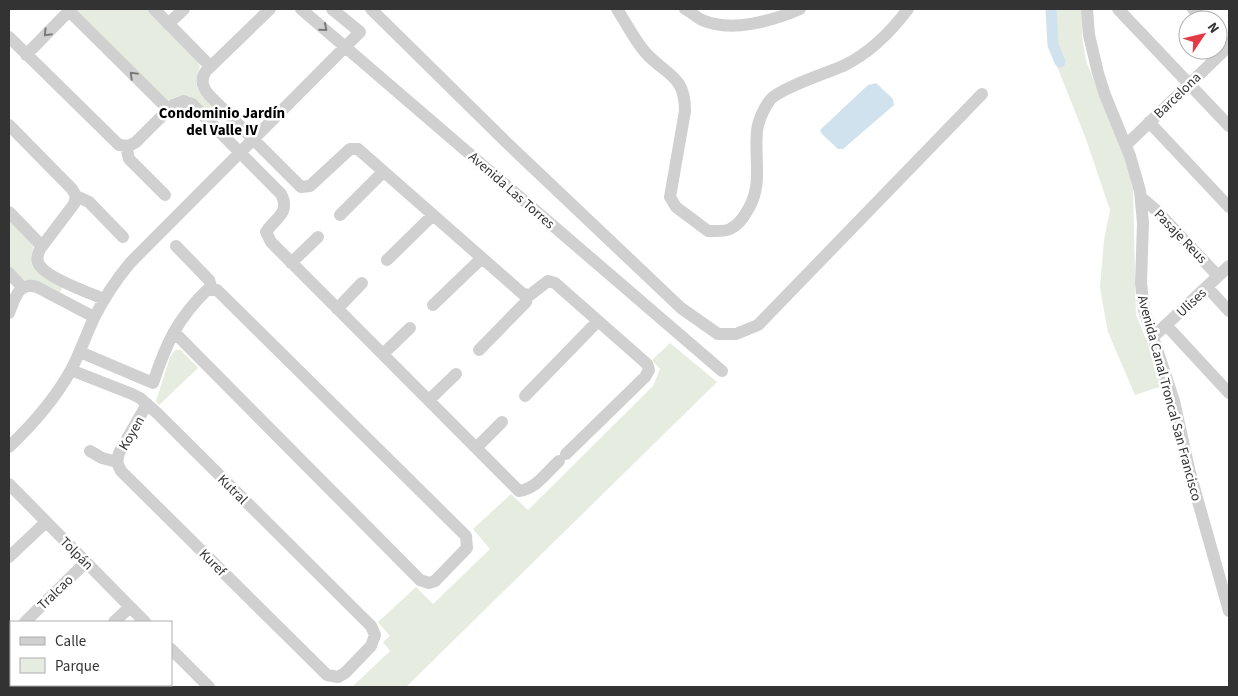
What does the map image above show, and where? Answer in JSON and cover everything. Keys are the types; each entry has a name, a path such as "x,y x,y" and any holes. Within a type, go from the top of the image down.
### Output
{"street":[{"path":"154,9 210,66"},
{"path":"168,24 184,9"},
{"path":"9,36 26,55 116,142 126,146 136,142 173,105 180,102 192,104 284,199 285,205 281,216 266,232 271,242 519,491 534,486 645,377 649,370 647,364 556,283 548,281 530,294 523,294 358,150 350,149 310,186 301,187 205,91 202,84 203,76 210,66 270,9"},
{"name":"Avenida Las Torres","path":"302,9 722,371"},
{"path":"9,447 41,414 71,370 104,299 134,258 360,32 332,9"},
{"path":"371,9 506,142 680,308 718,334 736,334 758,325 982,94"},
{"path":"617,9 644,51 655,63 675,78 682,87 685,97 685,111 670,196 676,207 708,231 729,230 740,223 750,207 756,193 758,163 757,132 760,118 771,98 844,65 872,49 894,28 908,9"},
{"path":"685,9 702,20 733,27 783,16 800,9"},
{"name":"Avenida Canal Troncal San Francisco","path":"1087,9 1089,35 1098,73 1126,145 1142,198 1141,289 1144,310 1174,401 1190,473 1229,611"},
{"path":"1118,9 1229,126"},
{"path":"26,55 68,10 168,109"},
{"name":"Barcelona","path":"1126,145 1229,46"},
{"path":"1149,122 1229,208"},
{"path":"9,125 72,189 76,196 89,202 123,237"},
{"path":"126,146 129,159 165,194"},
{"path":"340,215 383,172"},
{"path":"76,196 74,204 38,252 39,265 44,270 104,299"},
{"name":"Pasaje Reus","path":"1142,198 1156,210 1218,276"},
{"path":"9,212 42,246"},
{"path":"387,260 433,215"},
{"path":"291,263 318,237"},
{"path":"176,246 209,280 212,289"},
{"path":"433,304 482,258"},
{"name":"Ulises","path":"1152,338 1229,266"},
{"path":"9,273 22,287"},
{"path":"337,308 362,283"},
{"path":"9,313 17,292 22,287 30,285 94,317"},
{"path":"1207,287 1229,311"},
{"path":"80,352 153,382 174,332 188,309 207,290 217,290 466,536 467,548 435,581 429,583 420,580 174,332"},
{"path":"479,350 526,302 527,294"},
{"path":"525,396 598,321"},
{"path":"1166,325 1229,393"},
{"path":"383,354 410,328"},
{"name":"Kutral","path":"71,370 132,394 147,404 370,626 375,635 374,642 345,672 334,677"},
{"path":"429,400 456,374"},
{"name":"Koyen","path":"117,462 119,453 147,404"},
{"path":"476,448 502,422"},
{"path":"90,452 117,462"},
{"name":"Kuref","path":"117,462 121,471 324,673 334,677"},
{"name":"Tolpán","path":"9,484 144,621"},
{"path":"9,558 46,522"},
{"name":"Tralcao","path":"26,621 86,562"},
{"path":"115,621 130,607"},
{"path":"172,650 209,687"}],"green space":[{"path":"72,9 147,9 197,60 200,66 196,80 198,90 215,109 210,114 189,96 179,96 166,101"},
{"path":"1047,9 1084,9 1082,36 1086,61 1128,165 1133,189 1136,315 1165,385 1135,395 1108,332 1100,288 1104,240 1110,210 1086,139 1049,46"},
{"path":"9,216 34,244 31,257 63,286 60,292 35,280 23,280 9,270"},
{"path":"670,343 717,382 406,687 352,687 390,651 383,642 390,636 378,622 416,587 433,604 490,549 473,529 511,494 528,510 653,386 660,369 652,360"},
{"path":"175,350 181,350 198,368 159,405 156,401 170,357"}],"water":[{"path":"876,83 893,99 894,105 843,149 838,149 820,130 868,85"}],"waterway":[{"path":"1051,9 1053,45 1060,62"}],"district":[{"name":"Condominio Jardín del Valle IV","path":"222,122"}]}
